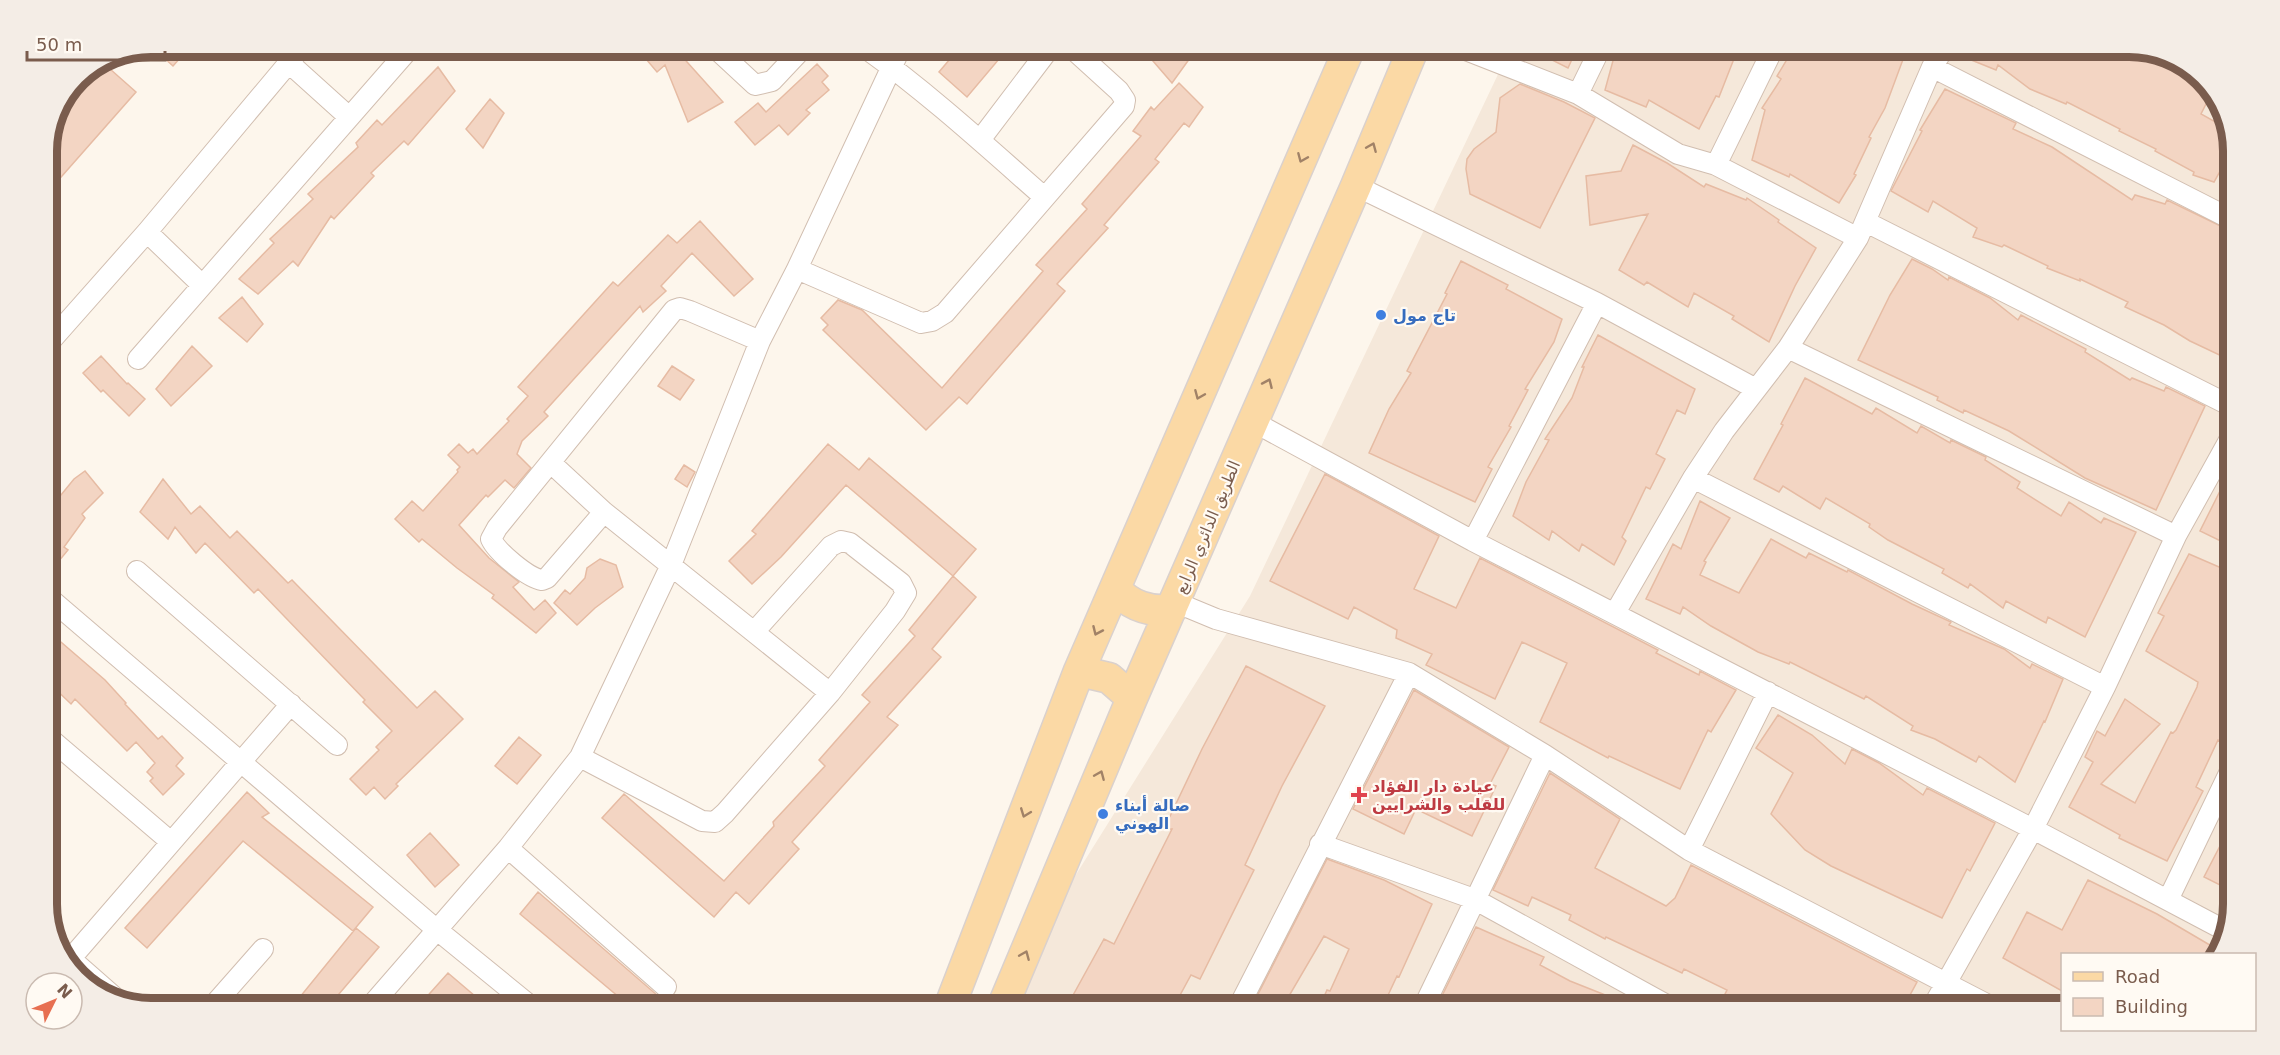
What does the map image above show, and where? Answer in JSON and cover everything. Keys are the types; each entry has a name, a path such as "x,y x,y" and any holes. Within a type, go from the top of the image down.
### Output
{"main road":[{"path":"954,998 1079,671 1345,57"},
{"name":"الطريق الدائري الرابع","path":"1006,998 1132,698 1356,186 1409,57"},
{"path":"1115,589 1122,597 1150,610 1173,606"},
{"path":"1079,671 1109,678 1132,698"}],"street":[{"path":"57,334 147,231 292,57"},
{"path":"138,359 402,57"},
{"path":"725,57 754,85 772,81 794,57"},
{"path":"879,57 980,140 1044,197"},
{"path":"377,998 508,848 580,757 671,565 760,341 797,269 896,57"},
{"path":"980,140 1043,57"},
{"path":"797,269 921,323 927,323 945,313 1124,106 1125,100 1119,91 1082,57"},
{"path":"1486,57 1578,94 1678,154 1716,165 1862,230 2223,403"},
{"path":"1578,94 1596,57"},
{"path":"1716,165 1769,57"},
{"path":"1615,613 1724,431 1788,348 1862,230 1938,57"},
{"path":"288,62 349,117"},
{"path":"1932,67 2223,215"},
{"path":"1356,186 1597,303 1756,389"},
{"path":"147,231 202,285"},
{"path":"1473,541 1597,303"},
{"path":"604,512 547,578 542,580 529,575 497,548 491,539 494,532 668,315 677,308 690,311 760,341"},
{"path":"1788,348 2176,536"},
{"path":"1252,421 1473,541 2219,927"},
{"path":"1937,998 2033,829 2105,687 2176,536 2223,451"},
{"path":"551,463 604,512 830,693"},
{"path":"1694,478 2105,687"},
{"path":"580,757 702,821 715,822 830,693 901,603 906,592 901,583 850,543 841,541 831,546 754,632"},
{"path":"137,571 337,745"},
{"path":"57,604 436,929 521,998"},
{"path":"1173,606 1409,674 1545,755 1689,850 1974,998"},
{"path":"1243,998 1409,674"},
{"path":"1689,850 1768,692"},
{"path":"73,956 291,704"},
{"path":"57,745 171,842"},
{"path":"1428,998 1545,755"},
{"path":"2168,900 2223,788"},
{"path":"1320,844 1474,899 1654,998"},
{"path":"508,848 666,987"},
{"path":"220,998 263,948"}],"shaded area":[{"path":"1506,57 2129,57 2147,59 2176,70 2186,76 2204,94 2210,104 2218,121 2223,145 2223,904 2216,940 2209,953 2061,953 2061,998 1008,998 1032,945 1250,596"}],"building":[{"path":"163,57 181,57 173,66"},
{"path":"644,57 683,57 723,102 688,122 665,65 657,72"},
{"path":"952,57 1001,57 967,97 939,72"},
{"path":"1150,57 1190,58 1172,83"},
{"path":"1546,57 1573,57 1568,68"},
{"path":"1614,57 1735,57 1719,97 1716,96 1699,129 1649,100 1646,107 1605,90"},
{"path":"1788,57 1904,57 1885,108 1869,137 1871,138 1854,174 1856,175 1839,203 1790,174 1789,177 1752,160 1765,110 1762,108 1781,79 1777,76"},
{"path":"1964,57 2129,57 2165,64 2186,76 2208,100 2201,114 2219,124 2223,145 2223,166 2214,182 2193,175 2194,172 2155,151 2156,149 2119,131 2120,129 2067,102 2066,104 2030,89 1998,65 1996,70"},
{"path":"817,64 828,76 822,82 829,90 806,110 810,113 788,135 779,125 755,145 735,122 758,103 766,112"},
{"path":"438,67 455,91 408,145 404,141 371,173 374,176 334,219 331,216 298,266 293,261 258,294 239,279 274,243 270,239 313,199 308,194 358,147 356,143 377,120 382,125"},
{"path":"109,68 136,92 57,182 57,145 60,127 67,109 85,85"},
{"path":"1179,83 1203,107 1189,127 1184,123 1155,159 1159,162 1104,225 1108,228 1057,284 1065,291 967,404 959,397 926,430 823,330 828,325 821,318 838,300 862,310 942,388 1043,271 1036,265 1087,209 1082,204 1141,136 1133,131 1151,107 1154,110"},
{"path":"1520,84 1595,118 1540,228 1470,194 1466,169 1467,159 1474,149 1496,132 1500,98"},
{"path":"1945,89 2016,123 2013,129 2052,147 2132,200 2135,195 2165,204 2167,200 2223,227 2223,357 2125,307 2128,302 2080,279 2080,281 2047,268 2048,266 2004,245 2002,247 1973,237 1977,228 1933,201 1928,212 1891,191 1922,131 1920,130"},
{"path":"490,99 504,113 483,148 466,129"},
{"path":"1633,145 1667,163 1704,187 1706,184 1746,200 1747,198 1816,248 1769,342 1732,319 1734,316 1694,293 1688,307 1647,282 1644,285 1619,270 1648,214 1590,225 1586,176 1621,171"},
{"path":"700,221 753,279 734,296 692,253 661,286 666,291 643,312 640,306 544,412 548,416 522,441 517,454 531,468 514,488 505,480 488,497 486,495 459,525 489,558 519,582 513,587 534,610 545,600 556,613 536,633 492,598 494,595 422,539 419,542 395,519 412,501 423,511 458,472 460,467 448,455 459,444 468,453 473,449 477,454 509,421 507,419 528,396 518,387 613,282 618,286 668,235 677,243"},
{"path":"1912,259 1948,280 1949,277 1990,298 2018,320 2021,315 2086,349 2085,352 2130,380 2132,378 2164,391 2166,387 2205,406 2156,510 2085,478 2009,431 1964,410 1963,413 1937,400 1938,397 1858,360 1890,295"},
{"path":"1461,261 1508,285 1506,289 1562,319 1554,342 1525,389 1528,390 1509,426 1511,427 1488,467 1492,469 1475,502 1369,453 1389,409 1411,373 1407,371 1447,294 1445,293"},
{"path":"242,297 263,324 247,342 219,318"},
{"path":"1598,335 1695,389 1685,414 1677,410 1656,454 1665,459 1650,489 1646,487 1622,537 1626,541 1614,565 1582,544 1579,551 1552,531 1549,540 1513,516 1526,482 1549,440 1545,439 1572,398 1584,367 1582,367"},
{"path":"192,346 212,366 171,406 156,389"},
{"path":"101,356 127,384 145,399 129,416 83,373"},
{"path":"672,366 694,380 680,400 658,386"},
{"path":"1805,378 1872,414 1876,408 1917,433 1921,426 1950,443 1951,440 1986,457 1985,460 2020,482 2017,488 2061,516 2069,502 2101,523 2104,518 2136,532 2085,637 2048,617 2046,623 2006,601 2003,608 1970,584 1968,588 1942,573 1944,569 1888,540 1869,527 1870,524 1826,498 1820,509 1783,486 1779,492 1754,479"},
{"path":"828,444 859,470 869,458 976,549 953,576 846,485 781,557 752,584 729,561 756,534 752,531"},
{"path":"684,465 695,472 687,487 675,479"},
{"path":"85,471 103,493 82,514 85,518 64,547 68,550 57,563 57,500 74,479"},
{"path":"1325,474 1439,536 1414,589 1456,608 1480,558 1658,650 1656,653 1699,675 1700,671 1736,690 1711,732 1708,730 1680,789 1609,756 1608,758 1540,722 1567,663 1522,642 1495,699 1426,665 1432,654 1396,638 1397,630 1354,607 1348,619 1270,581"},
{"path":"163,479 191,514 200,506 230,538 237,531 288,583 292,580 417,708 435,691 463,719 396,784 398,786 385,799 374,787 366,795 350,779 379,750 376,747 392,731 258,589 254,593 205,543 196,553 175,527 168,539 140,512"},
{"path":"2223,485 2223,542 2200,531"},
{"path":"1700,501 1730,518 1704,561 1706,562 1700,575 1739,593 1771,539 1806,558 1809,553 1847,572 1848,570 1951,622 1949,625 2004,649 2030,668 2032,664 2063,679 2045,722 2015,782 1979,756 1976,762 1935,739 1911,730 1913,726 1866,696 1864,699 1790,662 1789,664 1758,652 1711,626 1683,607 1680,614 1646,599 1673,544 1681,549"},
{"path":"2189,554 2223,569 2223,742 2218,740 2196,787 2203,791 2167,861 2119,838 2120,835 2069,807 2093,762 2085,757 2097,731 2105,736 2125,699 2160,724 2101,784 2135,803 2197,687 2198,682 2146,651 2164,616 2158,613"},
{"path":"600,559 616,565 623,587 577,625 554,603 565,590 570,594 585,578 587,568"},
{"path":"953,576 976,597 932,649 941,657 887,717 898,725 792,842 799,849 749,904 736,892 714,917 602,818 624,794 724,881 774,826 773,822 825,766 819,760 870,702 862,695 915,636 909,630"},
{"path":"57,639 105,680 158,739 162,736 183,758 176,766 184,774 163,795 150,781 153,778 147,772 155,763 136,742 127,751 75,699 71,704 57,691"},
{"path":"1246,666 1325,706 1282,786 1245,865 1254,870 1200,979 1191,975 1178,998 1072,998 1104,939 1114,944 1172,829 1164,829 1202,749"},
{"path":"1414,690 1509,747 1490,784 1496,786 1472,836 1416,809 1404,834 1353,809"},
{"path":"1778,715 1812,735 1845,764 1852,749 1879,763 1923,795 1927,788 1995,823 1970,871 1967,869 1942,918 1831,866 1805,850 1771,814 1793,773 1756,748"},
{"path":"519,737 541,755 517,784 495,766"},
{"path":"1550,773 1620,819 1595,868 1666,906 1675,898 1691,865 1917,982 1908,998 1723,998 1727,990 1684,969 1682,973 1606,937 1605,939 1569,920 1571,915 1532,897 1528,906 1493,890"},
{"path":"247,792 269,813 262,817 373,907 353,931 243,841 147,948 125,928"},
{"path":"430,833 459,865 435,887 407,855"},
{"path":"2221,844 2223,845 2223,886 2204,877"},
{"path":"1327,859 1384,880 1432,904 1399,977 1397,976 1387,998 1323,998 1327,990 1330,991 1349,949 1324,936 1288,998 1256,998"},
{"path":"2088,880 2157,914 2212,947 2209,953 2061,953 2061,990 2003,958 2027,912 2062,930"},
{"path":"538,892 661,998 620,998 520,914"},
{"path":"1476,927 1544,957 1540,965 1570,981 1613,998 1441,998"},
{"path":"356,928 379,947 336,998 299,998"},
{"path":"448,973 477,998 426,998"}],"place":[{"name":"تاج مول","path":"1381,315"},
{"name":"عيادة دار الفؤاد للقلب والشرايين","path":"1359,795"},
{"name":"صالة أبناء الهوني","path":"1103,814"}]}
